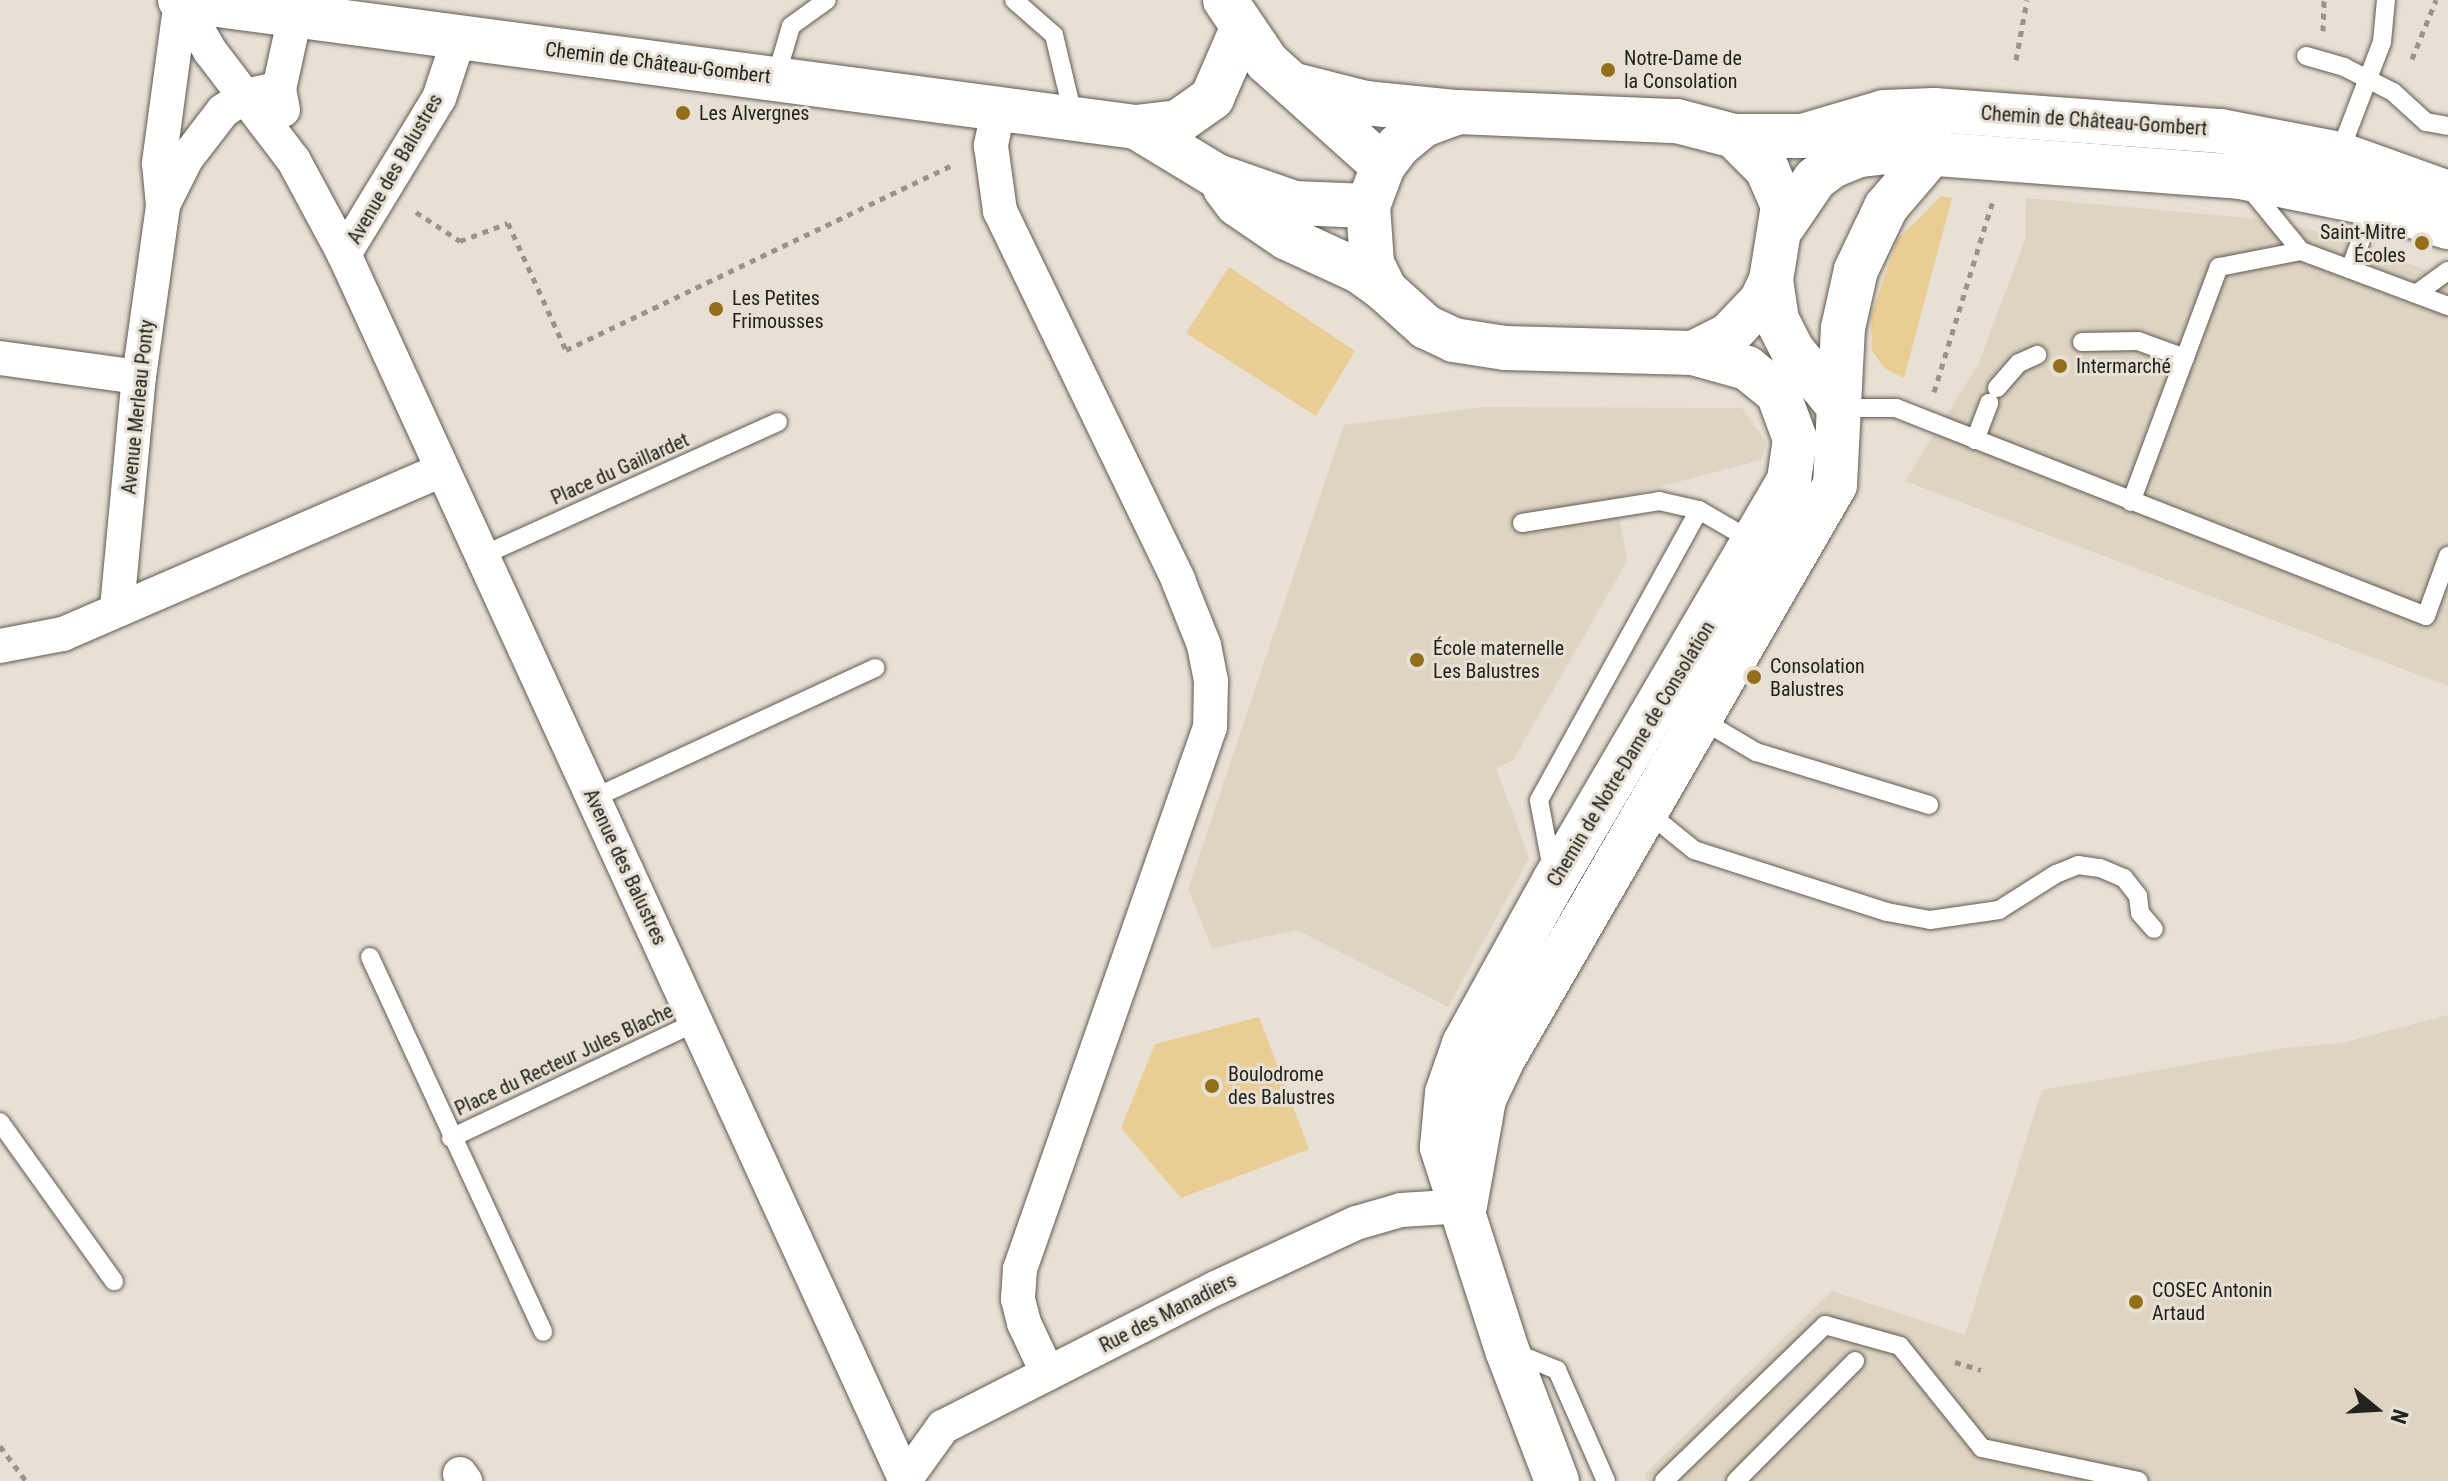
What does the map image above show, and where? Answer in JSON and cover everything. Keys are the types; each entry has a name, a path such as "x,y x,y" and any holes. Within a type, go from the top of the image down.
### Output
{"street":[{"name":"Chemin de Château-Gombert","path":"180,0 776,77 995,126 1073,115 1136,127 1178,122 1212,98 1233,15"},
{"name":"Avenue des Balustres","path":"180,0 210,51 294,161 344,254 479,557 594,798 905,1481"},
{"name":"Avenue Merleau Ponty","path":"117,608 139,377 163,206 159,163 180,0"},
{"path":"1233,15 1288,83 1383,166"},
{"name":"Avenue des Balustres","path":"294,161 279,89 295,16"},
{"name":"Avenue des Balustres","path":"344,254 439,98 459,38"},
{"name":"Chemin de Château-Gombert","path":"1288,83 1365,103 1458,112 1677,121 1734,136 1802,136 1884,112 1934,110 2221,131 2339,154 2439,209"},
{"name":"Avenue Merleau Ponty","path":"163,206 186,159 223,111 245,96 279,89"},
{"path":"1385,290 1372,263 1368,206 1383,166 1423,125 1458,112"},
{"path":"995,126 1000,211 1178,580 1204,645 1211,681 1210,727 1020,1269 1018,1299 1024,1323 1048,1374"},
{"name":"Chemin de Château-Gombert","path":"1136,127 1217,176 1294,203 1368,206"},
{"path":"1693,353 1749,318 1771,280 1783,226 1778,187 1756,155 1734,136"},
{"name":"Chemin de Château-Gombert","path":"1783,226 1815,179 1832,166 1859,155 1933,152 2240,177 2374,204 2439,209"},
{"name":"Chemin de Notre-Dame de Consolation","path":"1569,900 1683,708 1824,509 1840,457 1843,328 1856,270 1886,207 1933,152"},
{"name":"Chemin de Château-Gombert","path":"1217,176 1237,204 1287,238 1359,271 1426,327 1454,340 1592,353 1693,353"},
{"path":"1771,280 1777,320 1793,351 1840,408"},
{"name":"Chemin de Notre-Dame de Consolation","path":"1557,1481 1507,1350 1465,1206 1442,1147 1447,1093 1464,1044 1569,900 1646,784 1756,543 1789,480 1795,458 1791,419 1764,379 1729,360 1693,353"},
{"path":"0,358 139,377"},
{"path":"0,646 63,634 117,608 440,471"},
{"name":"Rue des Manadiers","path":"905,1481 943,1427 1048,1374 1356,1223 1401,1210 1465,1206"}],"lane":[{"path":"776,77 791,26 827,0"},
{"path":"1014,0 1054,35 1073,115"},
{"path":"2301,188 2339,154 2382,42 2386,0"},
{"path":"2306,56 2369,80 2393,92 2426,122 2448,126"},
{"path":"2240,177 2301,251 2448,306"},
{"path":"2350,269 2374,204"},
{"path":"2131,502 2219,267 2301,251"},
{"path":"2416,294 2448,271"},
{"path":"2082,342 2138,341 2185,358"},
{"path":"1975,440 1993,396 2019,363 2037,355"},
{"path":"1840,408 1896,408 2426,616 2448,556"},
{"name":"Place du Gaillardet","path":"479,557 778,422"},
{"path":"1522,523 1659,501 1699,510 1756,543"},
{"path":"1569,900 1539,800 1699,510"},
{"path":"594,798 875,668"},
{"path":"1683,708 1756,752 1929,805"},
{"path":"1646,784 1694,850 1887,912 1930,920 1999,910 2056,874 2078,865 2100,868 2124,878 2138,896 2140,913 2154,929"},
{"path":"370,957 543,1332"},
{"name":"Place du Recteur Jules Blache","path":"451,1138 696,1022"},
{"path":"0,1122 114,1281"},
{"path":"1664,1481 1825,1325 1900,1346 1982,1448 2139,1481"},
{"path":"1507,1350 1557,1370 1606,1481"},
{"path":"1736,1481 1855,1361"}],"path":[{"path":"2016,60 2027,0"},
{"path":"404,204 460,241 508,223 566,350 995,126"},
{"path":"1922,392 1933,395 1995,192"},
{"path":"0,1446 26,1481"}],"shaded area":[{"path":"1941,196 1952,198 1904,378 1885,369 1872,351 1871,316 1897,240"},
{"path":"2026,198 2270,220 2321,232 2448,278 2448,686 1905,481 1978,365 2025,240"},
{"path":"1229,267 1355,351 1316,416 1186,333"},
{"name":"École maternelle Les Balustres","path":"1484,407 1742,408 1767,443 1761,460 1616,498 1627,561 1513,760 1496,768 1529,858 1448,1007 1297,930 1212,948 1188,889 1344,425"},
{"path":"2448,1015 2448,1481 1647,1481 1645,1474 1832,1291 1965,1335 2042,1090 2284,1048 2342,1043"},
{"name":"Boulodrome des Balustres","path":"1259,1017 1309,1149 1181,1198 1121,1128 1155,1044"}],"place":[{"name":"Notre-Dame de la Consolation","path":"1608,70"},
{"name":"Les Alvergnes","path":"683,113"},
{"name":"Saint-Mitre Écoles","path":"2422,243"},
{"name":"Les Petites Frimousses","path":"716,309"},
{"name":"Intermarché","path":"2060,366"},
{"name":"École maternelle Les Balustres","path":"1417,660"},
{"name":"Consolation Balustres","path":"1754,677"},
{"name":"Boulodrome des Balustres","path":"1212,1086"},
{"name":"COSEC Antonin Artaud","path":"2136,1302"}]}
